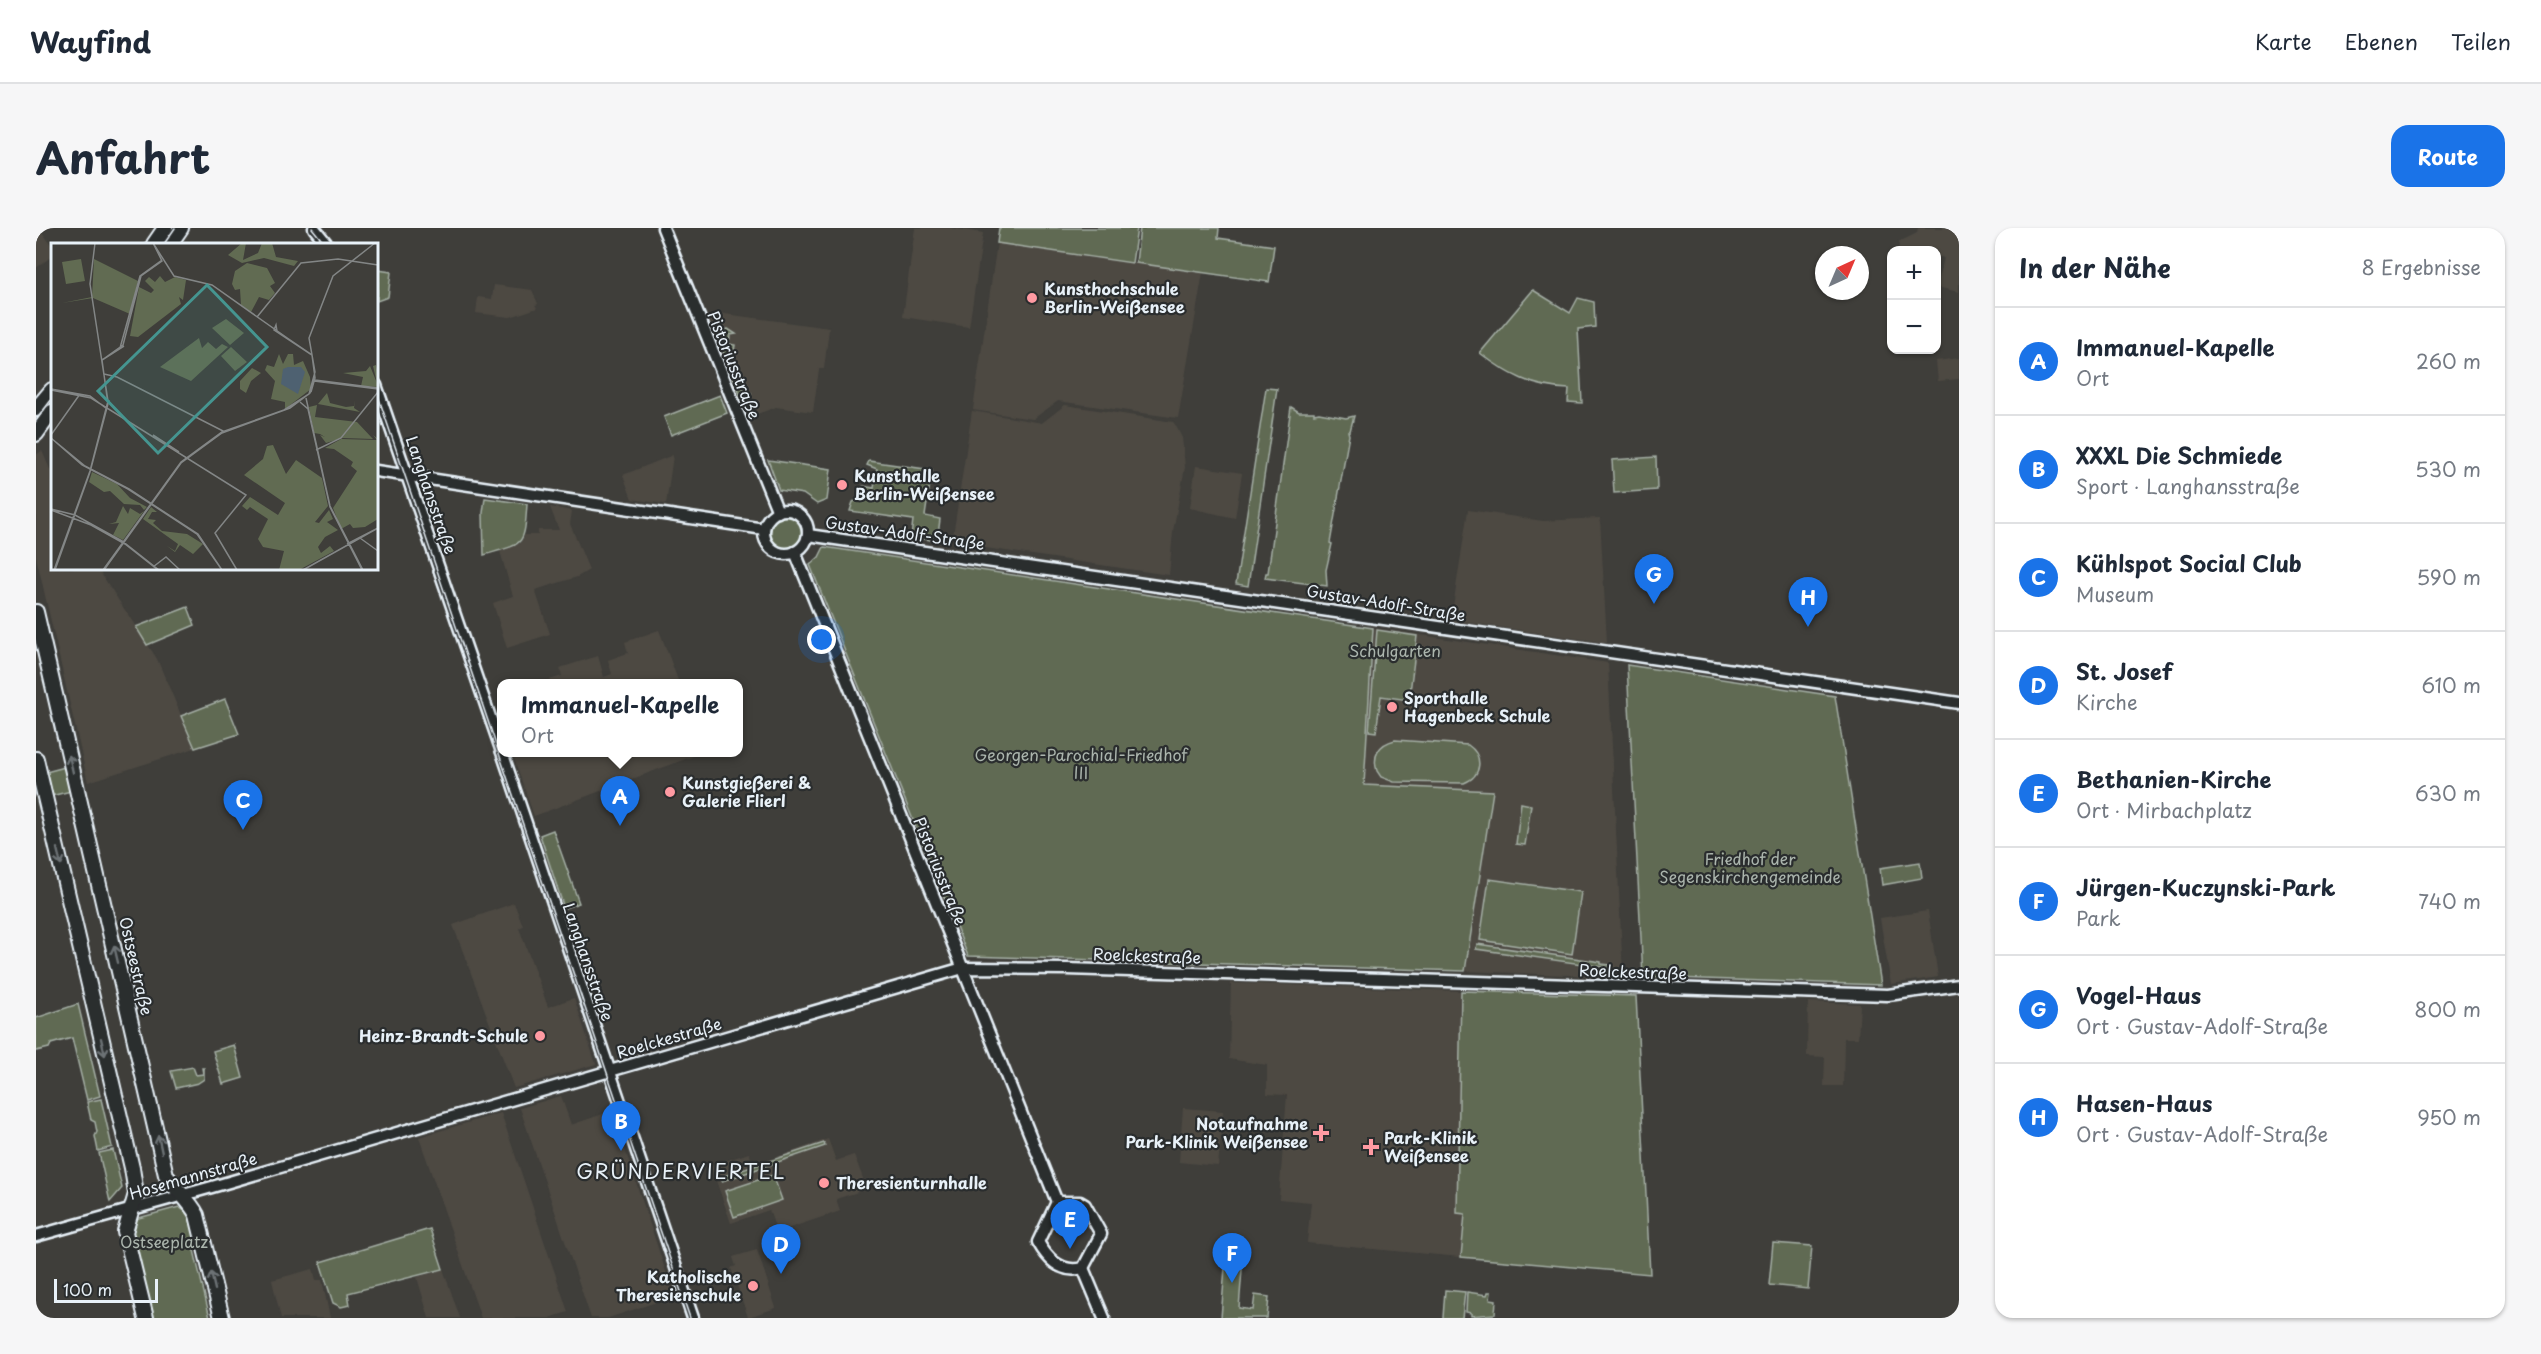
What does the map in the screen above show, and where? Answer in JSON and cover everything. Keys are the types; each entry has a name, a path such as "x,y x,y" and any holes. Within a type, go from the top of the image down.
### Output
{"main road":[{"path":"155,243 165,228"},
{"path":"171,243 181,228"},
{"path":"36,409 51,391"},
{"path":"44,429 51,414"},
{"name":"Ostseestraße","path":"36,612 166,1174 174,1188 193,1208 201,1227 222,1318"},
{"path":"36,759 132,1168 136,1194 125,1232 146,1318"}],"street":[{"path":"314,228 326,243"},
{"name":"Pistoriusstraße","path":"663,228 778,512"},
{"name":"Langhansstraße","path":"378,391 497,737"},
{"path":"378,471 764,529"},
{"path":"785,510 799,515 807,526 808,535 803,546 795,552 784,554 775,551 766,541 764,529 768,520 778,512 785,510"},
{"name":"Gustav-Adolf-Straße","path":"808,535 1959,703"},
{"name":"Pistoriusstraße","path":"795,552 1057,1202"},
{"name":"Langhansstraße","path":"504,757 693,1318"},
{"name":"Roelckestraße","path":"359,1144 963,968 1056,968 1888,995 1959,985"},
{"name":"Hosemannstraße","path":"36,1236 359,1144"},
{"path":"1057,1202 1080,1202 1085,1205 1101,1234 1083,1268 1065,1270 1059,1267 1038,1242 1057,1202"},
{"path":"1083,1268 1104,1318"}],"shaded area":[{"path":"36,228 39,228 51,245 51,257 36,268"},
{"path":"915,228 950,228 983,233 969,327 903,317"},
{"path":"1918,228 1959,228 1959,292 1941,288 1944,258 1941,257 1941,246 1898,246 1899,242 1917,233"},
{"path":"997,243 1203,272 1178,418 1058,401 1033,419 973,410"},
{"path":"494,285 532,290 538,304 535,305 537,308 510,317 476,313 478,297 492,299"},
{"path":"717,313 829,328 824,369 819,369 813,412 776,407 749,417 711,322"},
{"path":"1959,358 1959,379 1938,381 1936,361"},
{"path":"1065,405 1173,422 1176,426 1182,438 1185,467 1173,531 1169,575 952,543 972,411 1042,423"},
{"path":"42,451 51,472 51,570 99,570 157,659 195,748 88,782 36,556 36,455"},
{"path":"673,455 666,504 632,499 623,475"},
{"path":"1196,466 1242,473 1235,518 1190,508"},
{"path":"550,507 572,511 570,524 589,570 577,577 535,590 550,634 507,648 493,603 513,596 500,551 520,543 525,535 538,535 538,530 559,530"},
{"path":"1468,510 1543,521 1600,518 1607,643 1451,620"},
{"path":"1373,628 1608,663 1623,977 1465,971 1492,791 1364,785"},
{"path":"659,630 677,679 552,679 562,676 560,668 598,656 604,677 612,674 608,660 628,653 625,642"},
{"path":"513,757 691,757 534,816"},
{"name":"Heinz-Brandt-Schule","path":"514,903 523,926 519,928 548,1007 574,998 596,1064 514,1088 453,925"},
{"path":"1928,911 1938,977 1891,984 1880,918"},
{"name":"Park-Klinik Weißensee","path":"1231,983 1461,991 1457,1213 1465,1214 1461,1257 1307,1243 1311,1202 1279,1199 1287,1095 1267,1094 1267,1065 1229,1059"},
{"path":"1808,1002 1860,1004 1858,1038 1844,1038 1843,1086 1824,1086 1825,1057 1807,1056"},
{"path":"561,1096 571,1125 612,1111 674,1296 608,1318 591,1318 520,1108"},
{"path":"1183,1108 1223,1111 1218,1166 1179,1162"},
{"path":"501,1113 568,1312 549,1318 481,1318 419,1137"},
{"path":"828,1139 836,1161 854,1155 867,1189 836,1199 840,1211 777,1232 769,1210 731,1223 711,1166 749,1153 754,1165"},
{"name":"Katholische Theresienschule","path":"757,1250 776,1308 748,1317 731,1268 736,1266 733,1257"},
{"path":"313,1269 316,1280 322,1280 330,1318 281,1318 272,1280"},
{"path":"443,1269 460,1318 429,1318 417,1277"}],"green space":[{"path":"999,228 1137,228 1132,263 997,243"},
{"path":"1140,228 1219,228 1218,238 1274,246 1269,282 1136,263"},
{"path":"378,270 391,272 388,297 378,301"},
{"path":"1533,290 1570,313 1578,298 1594,302 1595,327 1578,329 1582,403 1568,402 1569,389 1532,383 1500,367 1480,353"},
{"path":"728,329 736,334 730,335 729,344 735,345 734,351 729,354 746,394 751,393 750,398 743,402 715,331"},
{"path":"1266,388 1277,389 1248,586 1236,584"},
{"path":"720,395 727,413 671,435 664,417"},
{"path":"1291,407 1299,412 1314,412 1314,414 1346,418 1354,416 1350,431 1348,431 1330,543 1332,544 1326,570 1327,586 1265,578 1268,573"},
{"path":"1656,457 1657,490 1614,493 1612,460"},
{"path":"768,460 831,469 827,500 817,504 803,494 779,490"},
{"path":"869,461 932,470 925,516 940,519 938,535 931,540 911,537 913,520 850,511 853,502 861,498 863,486 874,488 877,469 867,465"},
{"path":"485,498 527,504 525,528 520,541 508,548 484,555 483,513"},
{"path":"786,515 798,520 803,532 798,544 786,549 774,544 769,532 774,520"},
{"name":"Georgen-Parochial-Friedhof III","path":"824,547 1373,628 1364,785 1493,791 1465,971 968,956 810,565 819,557"},
{"path":"188,607 195,625 147,645 136,627"},
{"name":"Schulgarten","path":"1377,630 1417,636 1409,700 1381,696 1376,732 1369,731"},
{"name":"Friedhof der Segenskirchengemeinde","path":"1627,665 1835,696 1881,985 1643,977"},
{"path":"225,699 239,734 195,748 181,716"},
{"path":"1395,740 1468,745 1477,755 1479,766 1474,776 1464,783 1394,782 1381,777 1375,760 1381,747"},
{"path":"65,767 71,791 51,796 46,772"},
{"path":"1521,803 1531,805 1525,845 1516,844"},
{"path":"553,830 579,903 564,908 540,835"},
{"path":"1920,862 1922,878 1882,885 1880,868"},
{"path":"1489,879 1581,892 1572,954 1480,940"},
{"path":"1477,944 1601,962 1601,964 1610,965 1610,968 1476,949"},
{"path":"1461,991 1636,996 1650,1274 1461,1257 1465,1214 1457,1213"},
{"path":"78,1004 100,1096 87,1100 72,1038 36,1051 36,1018"},
{"path":"234,1045 243,1078 223,1084 213,1051"},
{"path":"193,1067 196,1075 203,1074 202,1068 204,1068 204,1079 198,1083 176,1088 171,1071"},
{"path":"101,1099 112,1147 98,1151 95,1122 91,1120 87,1102"},
{"path":"824,1143 825,1146 722,1181 721,1177"},
{"path":"113,1150 122,1188 110,1202 99,1153"},
{"path":"773,1175 782,1200 734,1217 725,1191"},
{"name":"Ostseeplatz","path":"179,1207 183,1210 187,1209 200,1245 193,1246 210,1318 149,1318 133,1253 132,1228 135,1219"},
{"path":"430,1229 443,1269 348,1293 350,1305 341,1307 333,1303 320,1262"},
{"path":"1773,1243 1812,1246 1808,1289 1769,1285"},
{"path":"1226,1255 1243,1257 1239,1308 1253,1310 1255,1295 1269,1297 1267,1318 1221,1318"},
{"path":"1445,1290 1465,1292 1462,1318 1443,1318"},
{"path":"1467,1292 1487,1295 1491,1292 1490,1299 1496,1300 1495,1314 1471,1316 1471,1313 1466,1312"}],"tram line":[{"path":"165,243 175,228"},
{"path":"312,228 324,243"},
{"path":"378,396 497,748"},
{"path":"36,420 51,400"},
{"path":"500,757 690,1318"}],"place":[{"name":"Kunsthochschule Berlin-Weißensee","path":"1032,298"},
{"name":"Kunsthalle Berlin-Weißensee","path":"842,485"},
{"name":"Vogel-Haus","path":"1654,604"},
{"name":"Hasen-Haus","path":"1808,627"},
{"name":"Sporthalle Hagenbeck Schule","path":"1392,707"},
{"name":"Kunstgießerei & Galerie Flierl","path":"670,792"},
{"name":"Immanuel-Kapelle","path":"620,826"},
{"name":"Kühlspot Social Club","path":"243,830"},
{"name":"Heinz-Brandt-Schule","path":"540,1036"},
{"name":"Notaufnahme Park-Klinik Weißensee","path":"1321,1133"},
{"name":"Park-Klinik Weißensee","path":"1371,1147"},
{"name":"XXXL Die Schmiede","path":"621,1151"},
{"name":"Theresienturnhalle","path":"824,1183"},
{"name":"Bethanien-Kirche","path":"1070,1249"},
{"name":"St. Josef","path":"781,1274"},
{"name":"Jürgen-Kuczynski-Park","path":"1232,1283"},
{"name":"Katholische Theresienschule","path":"753,1286"}],"district":[{"name":"GRÜNDERVIERTEL","path":"681,1172"}]}
